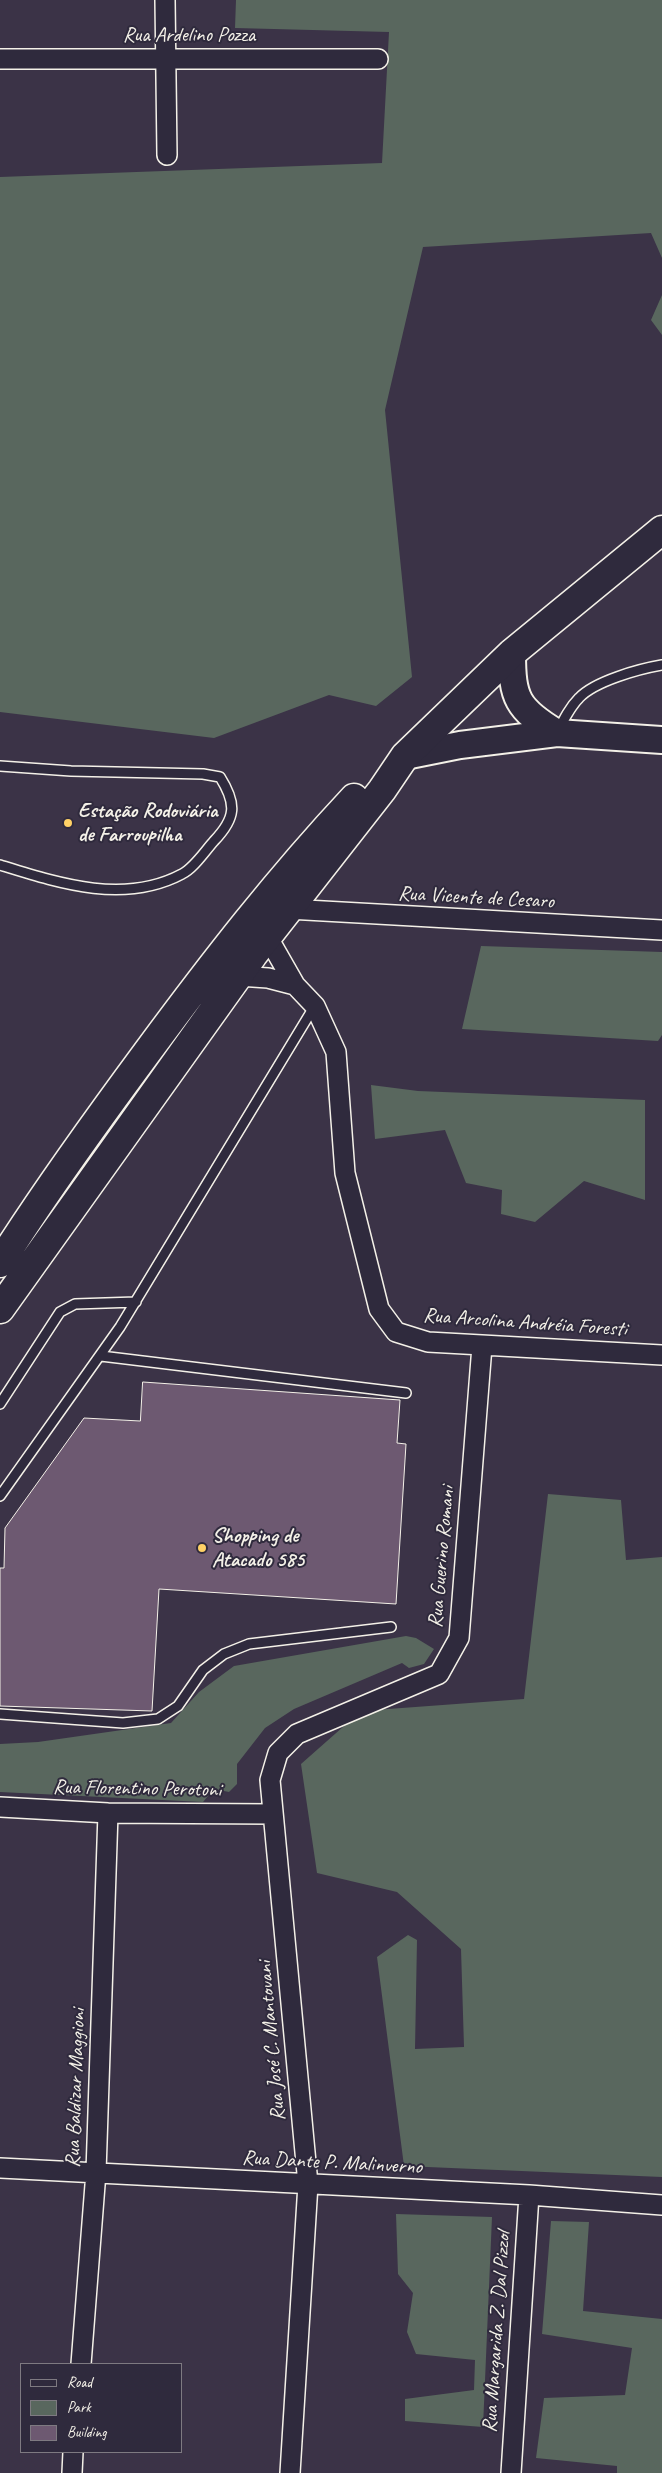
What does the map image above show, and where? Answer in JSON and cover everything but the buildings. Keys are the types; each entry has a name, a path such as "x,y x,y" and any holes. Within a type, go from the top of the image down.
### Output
{"highway":[{"path":"4,1253 98,1119 264,900 314,840 370,781 405,756 512,653 662,530"},
{"path":"0,1309 267,936 382,790 405,756"}],"street":[{"path":"165,0 167,154"},
{"name":"Rua Ardelino Pozza","path":"0,59 165,57 378,59"},
{"path":"512,653 512,683 518,702 535,720 556,733"},
{"path":"405,756 483,741 556,733 662,740"},
{"name":"Rua Vicente de Cesaro","path":"288,909 662,930"},
{"name":"Rua Arcolina Andréia Foresti","path":"267,936 295,985 315,1006 336,1052 345,1172 379,1309 396,1332 428,1342 662,1355"},
{"path":"238,976 268,978 295,985"},
{"name":"Rua Guerino Romani","path":"273,1814 270,1780 278,1753 297,1734 439,1674 459,1638 482,1346"},
{"name":"Rua Florentino Perotoni","path":"0,1807 108,1813 273,1814"},
{"name":"Rua Baldizar Maggioni","path":"80,2363 96,2172 108,1813"},
{"name":"Rua José C. Mantovani","path":"273,1814 308,2184 290,2473"},
{"name":"Rua Dante P. Malinverno","path":"0,2168 528,2195 662,2205"},
{"name":"Rua Margarida Z. Dal Pizzol","path":"511,2473 528,2195"},
{"path":"72,2473 73,2453"}],"lane":[{"path":"556,733 574,704 594,686 662,665"},
{"path":"0,766 203,774 220,777 232,796 231,810 225,829 184,874 146,888 113,890 68,885 0,866"},
{"path":"0,1496 101,1356 136,1302 315,1006"},
{"path":"0,1404 60,1312 75,1304 136,1302"},
{"path":"101,1356 406,1393"},
{"path":"0,1714 123,1723 158,1720 178,1706 203,1670 224,1654 249,1644 391,1626"}],"green space":[{"path":"236,0 662,0 662,258 651,233 423,247 385,410 412,677 376,706 329,695 214,738 0,712 0,177 382,163 389,32 235,28"},
{"path":"662,295 662,335 651,320"},
{"path":"481,946 662,952 662,1035 658,1041 462,1029"},
{"path":"371,1085 418,1091 645,1100 645,1200 584,1181 535,1222 501,1214 502,1190 466,1183 445,1130 375,1139"},
{"path":"548,1494 621,1500 626,1560 662,1557 662,2177 404,2166 377,1957 408,1935 417,1940 415,2049 464,2047 461,1949 397,1892 317,1873 301,1764 361,1711 524,1699"},
{"path":"406,1636 416,1638 434,1649 424,1664 409,1668 402,1663 294,1709 265,1728 237,1764 237,1784 229,1792 214,1789 203,1802 0,1792 0,1744 38,1742 171,1723 199,1692 234,1666"},
{"path":"396,2214 492,2217 483,2427 405,2421 405,2399 474,2390 475,2360 416,2354 407,2332 413,2293 398,2274"},
{"path":"551,2221 589,2222 583,2311 662,2319 662,2473 617,2473 617,2466 536,2458 544,2398 625,2395 632,2348 542,2334"}],"place":[{"name":"Estação Rodoviária de Farroupilha","path":"68,823"},
{"name":"Shopping de Atacado 585","path":"202,1548"}]}
